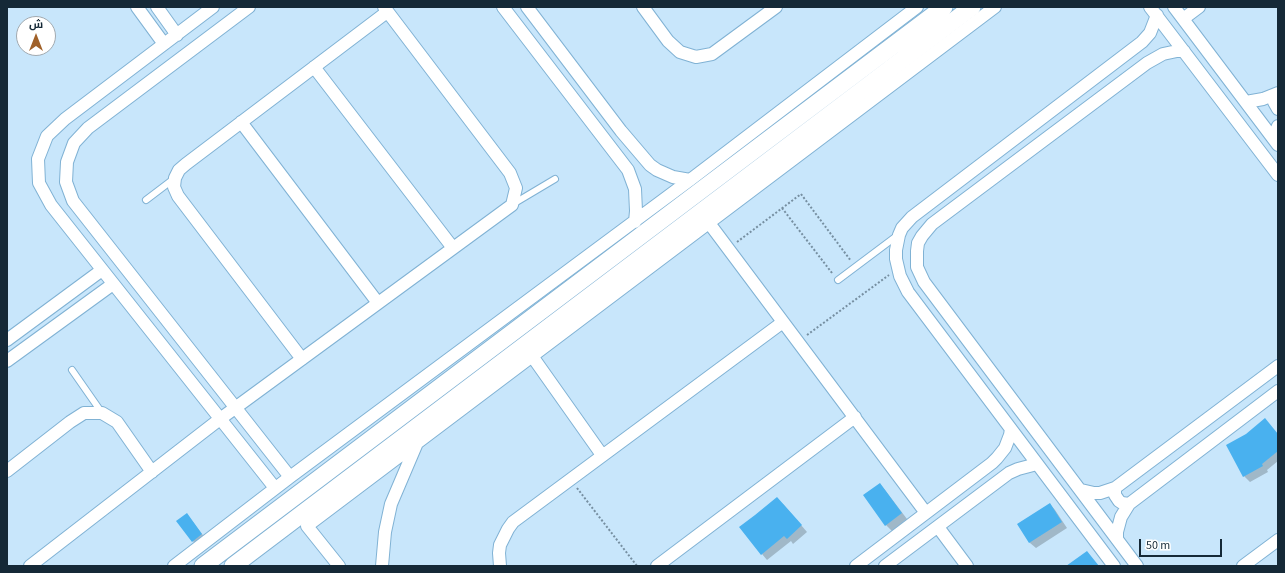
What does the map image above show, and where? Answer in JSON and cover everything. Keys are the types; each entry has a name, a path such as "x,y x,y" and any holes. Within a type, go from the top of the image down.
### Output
{"street":[{"path":"137,7 164,44"},
{"path":"157,7 177,35"},
{"path":"213,7 65,119 47,136 38,159 39,184 51,205 112,284 275,488"},
{"path":"249,7 88,128 74,143 67,162 66,182 73,201 290,478"},
{"path":"503,7 628,170 632,180 636,200 635,222"},
{"path":"527,7 621,131 650,165 673,177 690,180"},
{"path":"643,7 672,45 680,52 696,57 712,54 776,7"},
{"path":"174,566 275,488 635,222 917,7"},
{"path":"203,566 944,7"},
{"path":"303,521 585,307 972,7"},
{"path":"233,566 303,521 417,442 532,356 585,307 709,223 995,7"},
{"path":"1174,7 1275,142"},
{"path":"1183,19 1199,7"},
{"path":"30,566 220,420 512,204 516,188 510,173 386,9 314,67 179,170 175,178 174,188 178,196 302,359"},
{"path":"1114,566 908,292 898,268 896,250 899,234 912,217 1142,42 1150,33 1154,11"},
{"path":"1154,11 1278,175"},
{"path":"1142,42 1151,47 1155,58"},
{"path":"1137,566 924,282 917,267 916,259 918,243 932,224 1155,58 1170,52 1184,51"},
{"path":"314,67 453,248"},
{"path":"1246,102 1259,100 1276,94"},
{"path":"1276,94 1274,102 1278,109"},
{"path":"241,122 378,303"},
{"path":"1275,142 1278,126"},
{"path":"608,144 621,131"},
{"path":"709,223 926,513"},
{"path":"7,340 102,270"},
{"path":"7,360 112,284"},
{"path":"500,566 499,553 503,537 510,525 520,516 783,322"},
{"path":"532,356 602,455"},
{"path":"1081,490 1100,493 1115,488 1278,366"},
{"path":"1117,539 1118,524 1129,504 1278,391"},
{"path":"7,471 70,422 84,413 102,413 116,422 152,472"},
{"path":"657,566 855,417"},
{"path":"856,566 997,458 1005,448 1011,429"},
{"path":"382,566 385,532 391,504 417,442"},
{"path":"997,458 1005,462 1008,466 1009,473"},
{"path":"885,566 1009,473 1037,464"},
{"path":"1115,488 1115,495 1119,501 1129,504"},
{"path":"287,502 339,566"},
{"path":"938,527 967,566"},
{"path":"1243,566 1278,540"}],"lane":[{"path":"146,200 175,178"},
{"path":"512,204 555,179"},
{"path":"838,280 899,234"},
{"path":"72,370 102,413"}],"path":[{"path":"728,248 801,194 855,267"},
{"path":"782,208 838,280"},
{"path":"798,341 898,268"},
{"path":"570,479 637,566"}],"building":[{"path":"1265,418 1278,434 1278,451 1262,464 1263,466 1243,477 1226,445 1246,434"},
{"path":"880,483 902,513 885,526 863,495"},
{"path":"777,497 802,525 787,539 784,536 761,555 739,527"},
{"path":"1050,503 1062,522 1029,543 1017,524"},
{"path":"187,513 202,534 192,542 176,521"},
{"path":"1087,551 1099,566 1066,566"}]}
